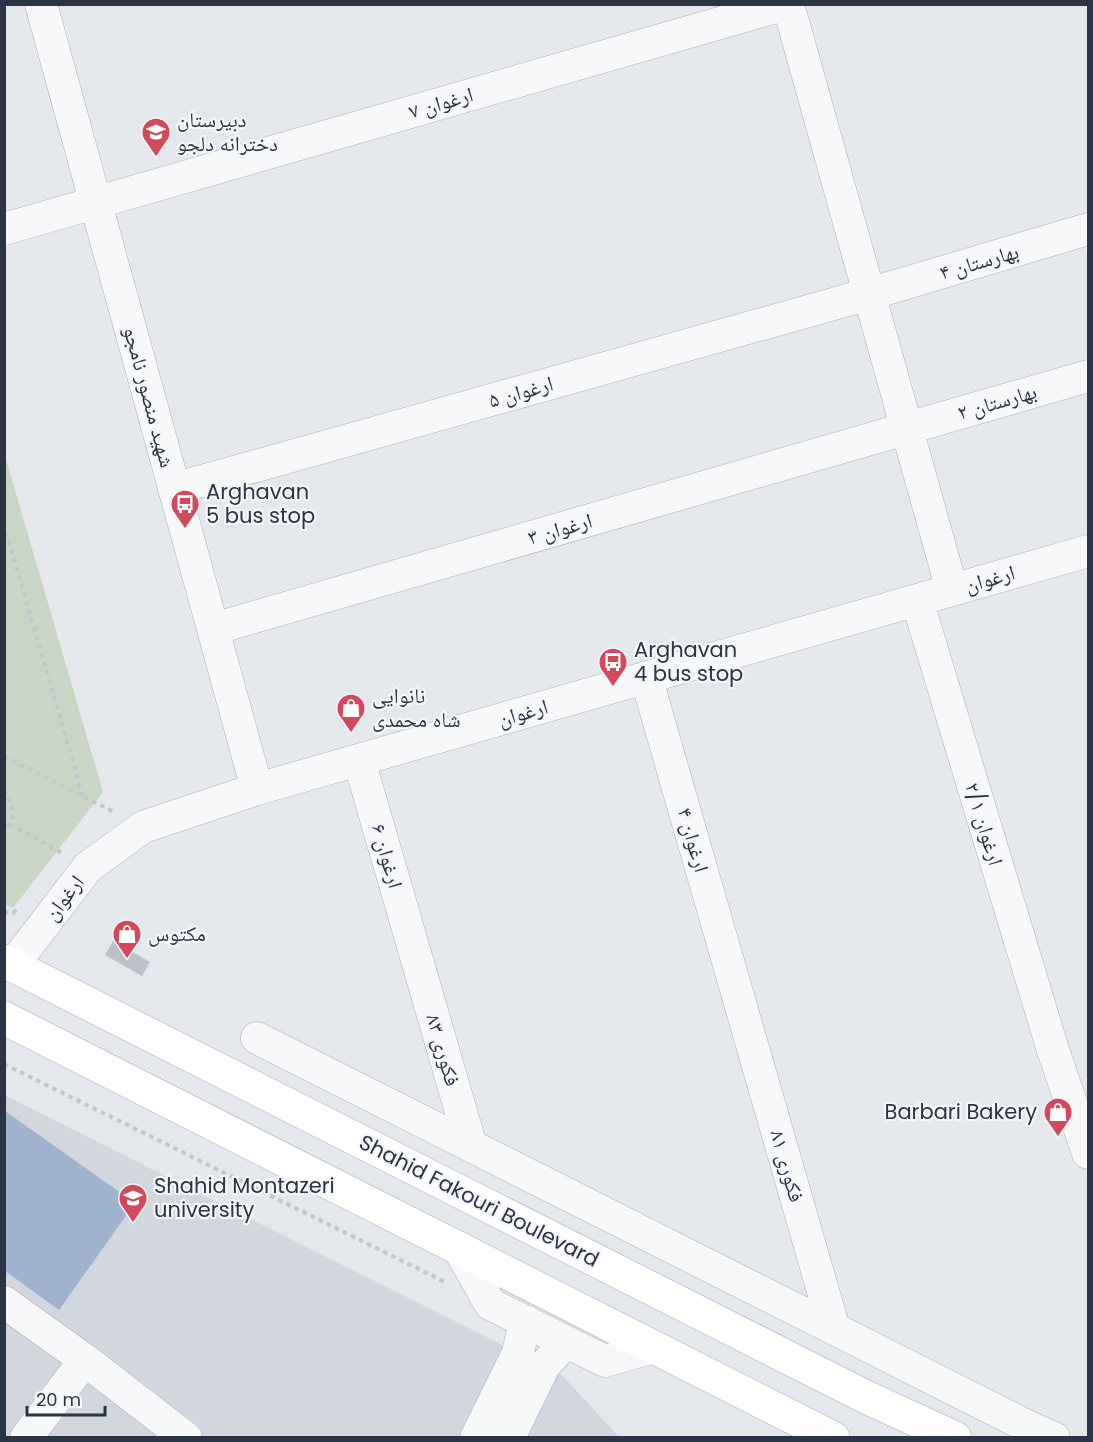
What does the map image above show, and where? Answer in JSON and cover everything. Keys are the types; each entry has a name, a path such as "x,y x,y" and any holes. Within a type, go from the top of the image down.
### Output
{"main road":[{"name":"Shahid Fakouri Boulevard","path":"8,963 866,1397 955,1437"},
{"path":"4,1018 833,1437"}],"street":[{"name":"شهید منصور نامجو","path":"41,4 257,789"},
{"name":"ارغوان ۷","path":"4,228 787,4"},
{"path":"787,4 952,590"},
{"name":"بهارستان ۴","path":"869,294 1089,230"},
{"name":"ارغوان ۵","path":"174,489 869,294"},
{"name":"بهارستان ۲","path":"906,429 1089,376"},
{"name":"ارغوان ۳","path":"213,629 906,429"},
{"name":"ارغوان","path":"8,963 87,867 143,827 257,789 1089,551"},
{"name":"ارغوان ۲/۱","path":"917,600 1052,1047 1089,1153"},
{"name":"ارغوان ۴","path":"646,677 740,1003"},
{"name":"ارغوان ۶","path":"359,760 415,953"},
{"name":"فکوری ۸۳","path":"415,953 471,1146"},
{"name":"فکوری ۸۱","path":"740,1003 834,1329"},
{"path":"257,1038 1027,1426 1054,1437"},
{"path":"458,1247 490,1304 525,1322 605,1361 654,1347"},
{"path":"4,1302 85,1360 150,1427 186,1437"},
{"path":"508,1416 525,1322"},
{"path":"476,1437 508,1416 544,1366 566,1342"},
{"path":"26,1437 85,1360"}],"path":[{"path":"4,536 7,535 82,796"},
{"path":"4,756 143,827"},
{"path":"4,790 14,806 10,824 4,830"},
{"path":"10,824 87,867"},
{"path":"4,1064 448,1283"}],"shaded area":[{"name":"Shahid Montazeri university","path":"4,1095 562,1375 619,1437 5,1437"}],"green space":[{"path":"4,452 103,792 13,908 4,904"}],"water":[{"path":"5,1111 135,1203 59,1310 5,1271"}],"building":[{"name":"مکتوس","path":"113,941 150,962 142,976 105,955"}],"place":[{"name":"دبیرستان دخترانه دلجو","path":"156,158"},
{"name":"Arghavan 5 bus stop","path":"185,530"},
{"name":"Arghavan 4 bus stop","path":"613,688"},
{"name":"نانوایی شاه محمدی","path":"351,734"},
{"name":"مکتوس","path":"127,960"},
{"name":"Barbari Bakery","path":"1058,1138"},
{"name":"Shahid Montazeri university","path":"133,1224"}]}
